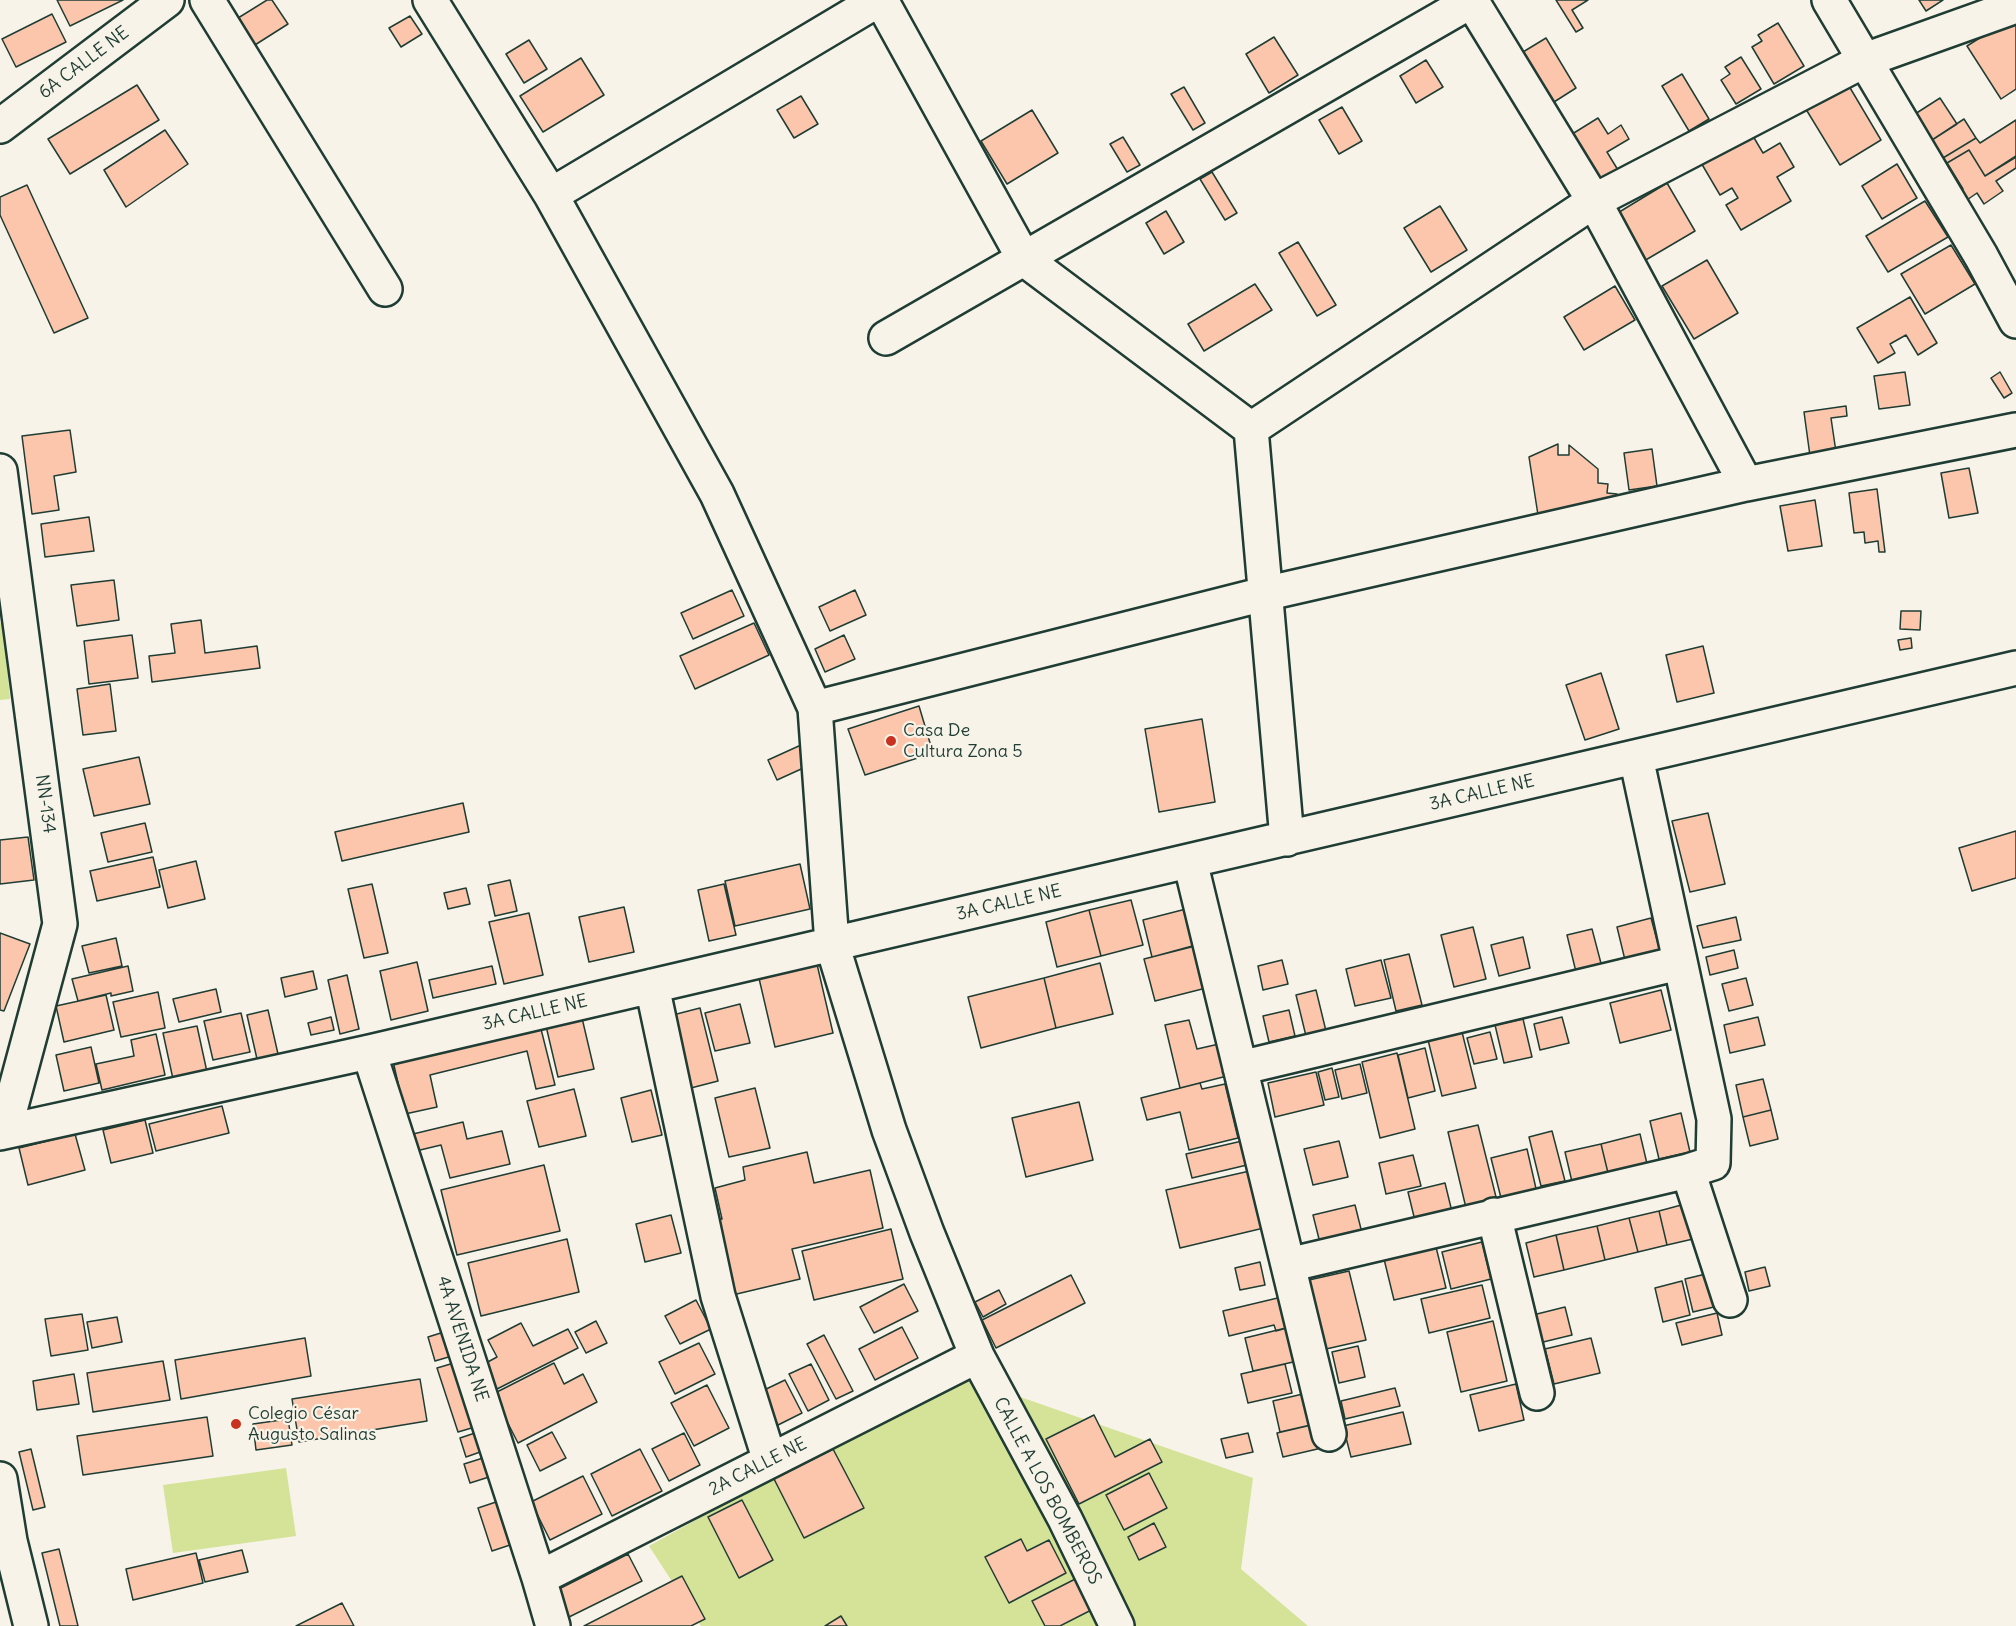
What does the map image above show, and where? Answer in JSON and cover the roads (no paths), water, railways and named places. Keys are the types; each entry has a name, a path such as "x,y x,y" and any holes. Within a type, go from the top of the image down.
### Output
{"street":[{"name":"6A CALLE NE","path":"0,126 167,0"},
{"path":"207,0 385,289"},
{"path":"430,0 551,195 717,494 815,708 1264,594 1746,484 2016,430"},
{"path":"551,195 879,0 1024,259 1251,429 1287,838"},
{"path":"886,338 1472,0 1594,201 1746,484"},
{"path":"1829,0 1981,256 2016,321"},
{"path":"1251,429 1594,201 1865,60 2016,6"},
{"name":"NN-134","path":"0,471 60,924 2,1132"},
{"name":"3A CALLE NE","path":"2,1132 369,1052 2016,668"},
{"name":"CALLE A LOS BOMBEROS","path":"815,708 832,944 889,1130 976,1356 1065,1519 1116,1626"},
{"path":"1288,1265 1688,1171 1713,1163 1714,1119 1636,757"},
{"path":"1190,861 1329,1434"},
{"path":"1240,1068 1679,963"},
{"path":"652,986 718,1296 770,1461"},
{"name":"4A AVENIDA NE","path":"369,1052 553,1626"},
{"path":"1688,1171 1730,1300"},
{"path":"1494,1215 1537,1393"},
{"name":"2A CALLE NE","path":"539,1578 976,1356"},
{"path":"0,1479 5,1543 31,1626"}],"place":[{"name":"Casa De Cultura Zona 5","path":"891,741"},
{"name":"Colegio César Augusto Salinas","path":"236,1424"}]}
